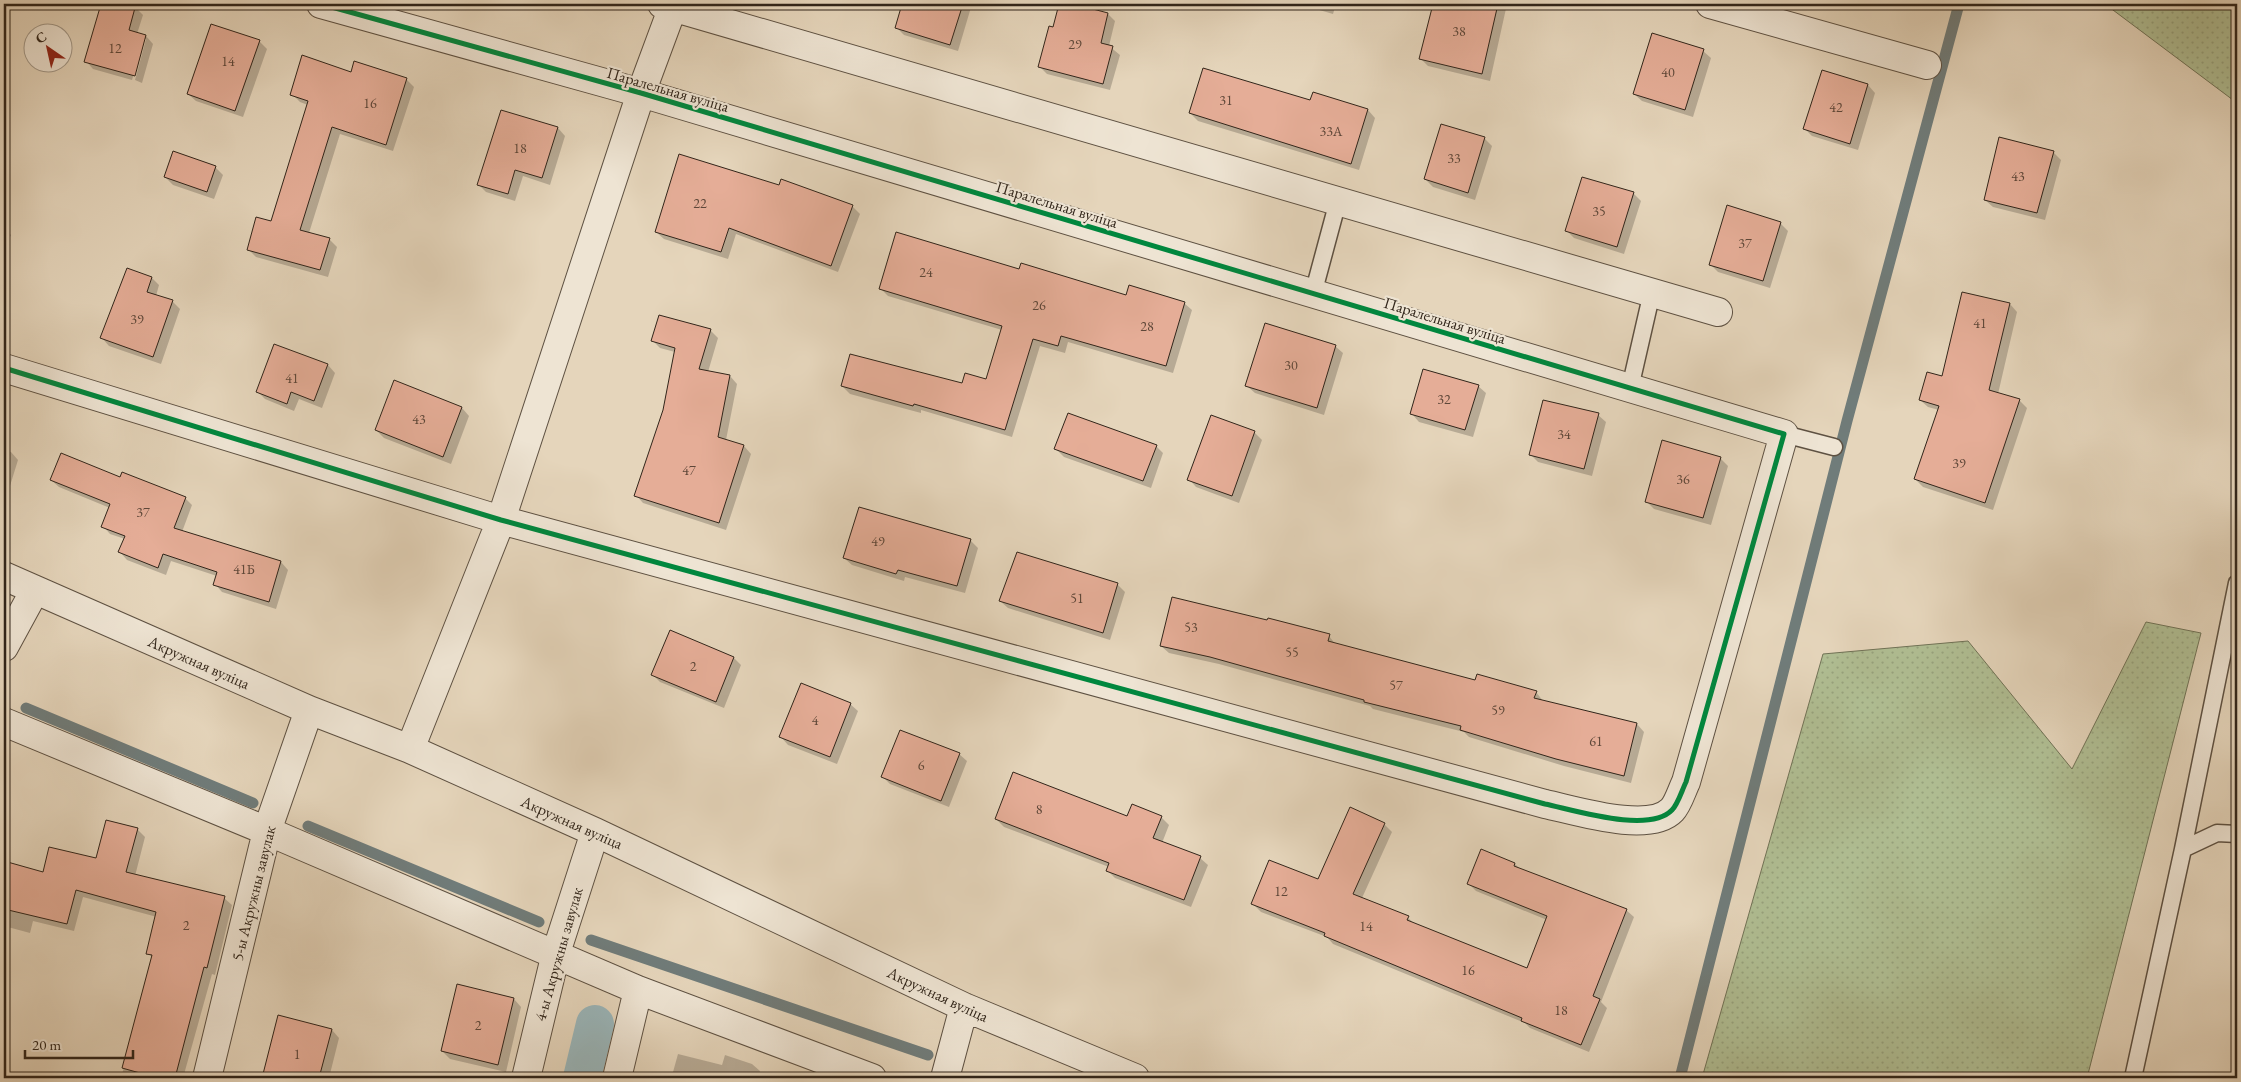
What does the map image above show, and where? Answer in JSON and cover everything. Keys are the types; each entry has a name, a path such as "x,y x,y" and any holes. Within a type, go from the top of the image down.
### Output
{"street":[{"name":"Паралельная вуліца","path":"321,4 641,93 1784,434"},
{"path":"1710,4 1927,65"},
{"path":"410,749 501,520 669,5 1718,312"},
{"path":"4,368 501,520 1545,804 1613,819 1651,821 1672,810 1686,782 1784,434"},
{"name":"Акружная вуліца","path":"4,576 309,710 410,749 595,832 964,1007 1135,1078"},
{"path":"4,647 35,590"},
{"name":"5-ы Акружны завулак","path":"207,1078 267,830 309,710"},
{"path":"4,722 267,830 556,953 638,990 872,1078"},
{"name":"4-ы Акружны завулак","path":"526,1078 556,953 595,832"},
{"path":"617,1078 638,990"},
{"path":"945,1078 964,1007"}],"lane":[{"path":"1313,294 1338,200"},
{"path":"1630,388 1652,292"},
{"path":"1784,434 1834,447"},
{"path":"2133,1078 2183,849 2237,584"},
{"path":"2183,849 2217,833 2237,834"}],"green space":[{"path":"2105,4 2237,4 2237,103"},
{"path":"2146,622 2201,633 2087,1078 1702,1078 1823,654 1968,641 2072,769"}],"building":[{"path":"101,4 136,4 129,30 146,35 135,76 84,62"},
{"path":"902,4 963,4 950,45 895,28"},
{"path":"1059,4 1074,4 1108,13 1101,43 1113,46 1103,84 1038,67 1049,26 1053,27"},
{"path":"1433,4 1498,4 1482,74 1419,59"},
{"path":"211,24 260,40 235,111 187,94"},
{"path":"1652,33 1704,49 1685,110 1633,94"},
{"path":"302,55 351,72 354,61 407,78 386,145 332,127 300,230 330,238 320,270 247,250 256,217 271,221 308,101 290,95"},
{"path":"1203,68 1310,100 1313,92 1368,109 1351,164 1189,113"},
{"path":"1822,70 1868,84 1850,144 1803,129"},
{"path":"501,110 558,127 542,178 515,170 508,194 477,185"},
{"path":"1441,124 1485,137 1468,193 1424,179"},
{"path":"1999,137 2054,151 2037,213 1984,200"},
{"path":"173,151 216,166 207,192 164,177"},
{"path":"679,154 779,185 781,179 853,205 831,266 729,228 721,252 655,232"},
{"path":"1582,177 1634,192 1617,247 1565,231"},
{"path":"1727,205 1781,222 1763,281 1709,265"},
{"path":"896,232 1019,269 1021,263 1126,295 1129,285 1185,302 1166,366 1061,336 1058,346 1033,339 1005,430 914,404 913,406 841,386 850,354 962,383 965,373 986,379 1002,326 879,289"},
{"path":"127,268 152,277 147,292 173,300 153,357 100,338"},
{"path":"1962,292 2010,303 1989,390 2020,399 1985,503 1914,479 1939,406 1919,400 1927,372 1942,376"},
{"path":"659,315 711,329 699,369 730,375 718,437 744,445 719,523 634,496 663,410 675,348 651,341"},
{"path":"1265,323 1336,345 1317,408 1245,386"},
{"path":"274,344 328,364 314,401 291,392 287,404 256,392"},
{"path":"1423,369 1479,385 1465,430 1410,414"},
{"path":"394,380 462,407 443,457 375,430"},
{"path":"1543,400 1599,413 1584,469 1529,455"},
{"path":"1068,413 1157,445 1143,481 1054,449"},
{"path":"1211,415 1255,431 1232,496 1187,480"},
{"path":"1662,440 1721,457 1703,518 1645,502"},
{"path":"61,453 120,477 122,472 186,497 174,528 281,561 269,602 213,585 217,572 163,554 158,568 118,552 125,536 101,527 110,504 50,480"},
{"path":"859,507 971,539 957,586 898,570 896,574 843,558"},
{"path":"1017,552 1118,583 1103,633 999,601"},
{"path":"1172,597 1330,634 1328,641 1475,680 1477,674 1537,691 1534,698 1637,723 1624,776 1556,759 1460,730 1461,726 1364,702 1364,700 1210,657 1160,646"},
{"path":"670,630 734,657 716,702 651,675"},
{"path":"801,683 851,703 830,757 779,737"},
{"path":"900,730 960,753 941,801 881,777"},
{"path":"1013,772 1127,816 1132,804 1162,816 1153,838 1201,856 1184,900 1106,871 1109,863 995,819"},
{"path":"1350,807 1385,823 1353,894 1409,916 1407,920 1527,968 1547,916 1467,884 1481,849 1515,863 1514,866 1627,909 1593,996 1600,999 1581,1045 1521,1021 1522,1018 1324,936 1325,933 1251,904 1269,860 1318,879"},
{"path":"106,820 138,828 126,872 225,896 207,968 204,967 175,1078 158,1078 122,1068 152,955 146,954 156,912 76,890 67,924 4,909 4,861 43,872 49,847 96,858"},
{"path":"457,984 514,998 498,1065 441,1051"},
{"path":"278,1015 332,1029 319,1078 262,1078"}],"waterway":[{"path":"1680,1078 1847,421 1959,4"},
{"path":"26,708 253,803"},
{"path":"308,826 539,922"},
{"path":"591,940 928,1055"},
{"path":"582,1078 595,1024"}],"cycle path":[{"path":"4,368 501,520 1545,804 1592,815 1629,820 1647,820 1661,817 1672,810 1676,804 1686,782 1784,434 641,93 321,4"}]}
